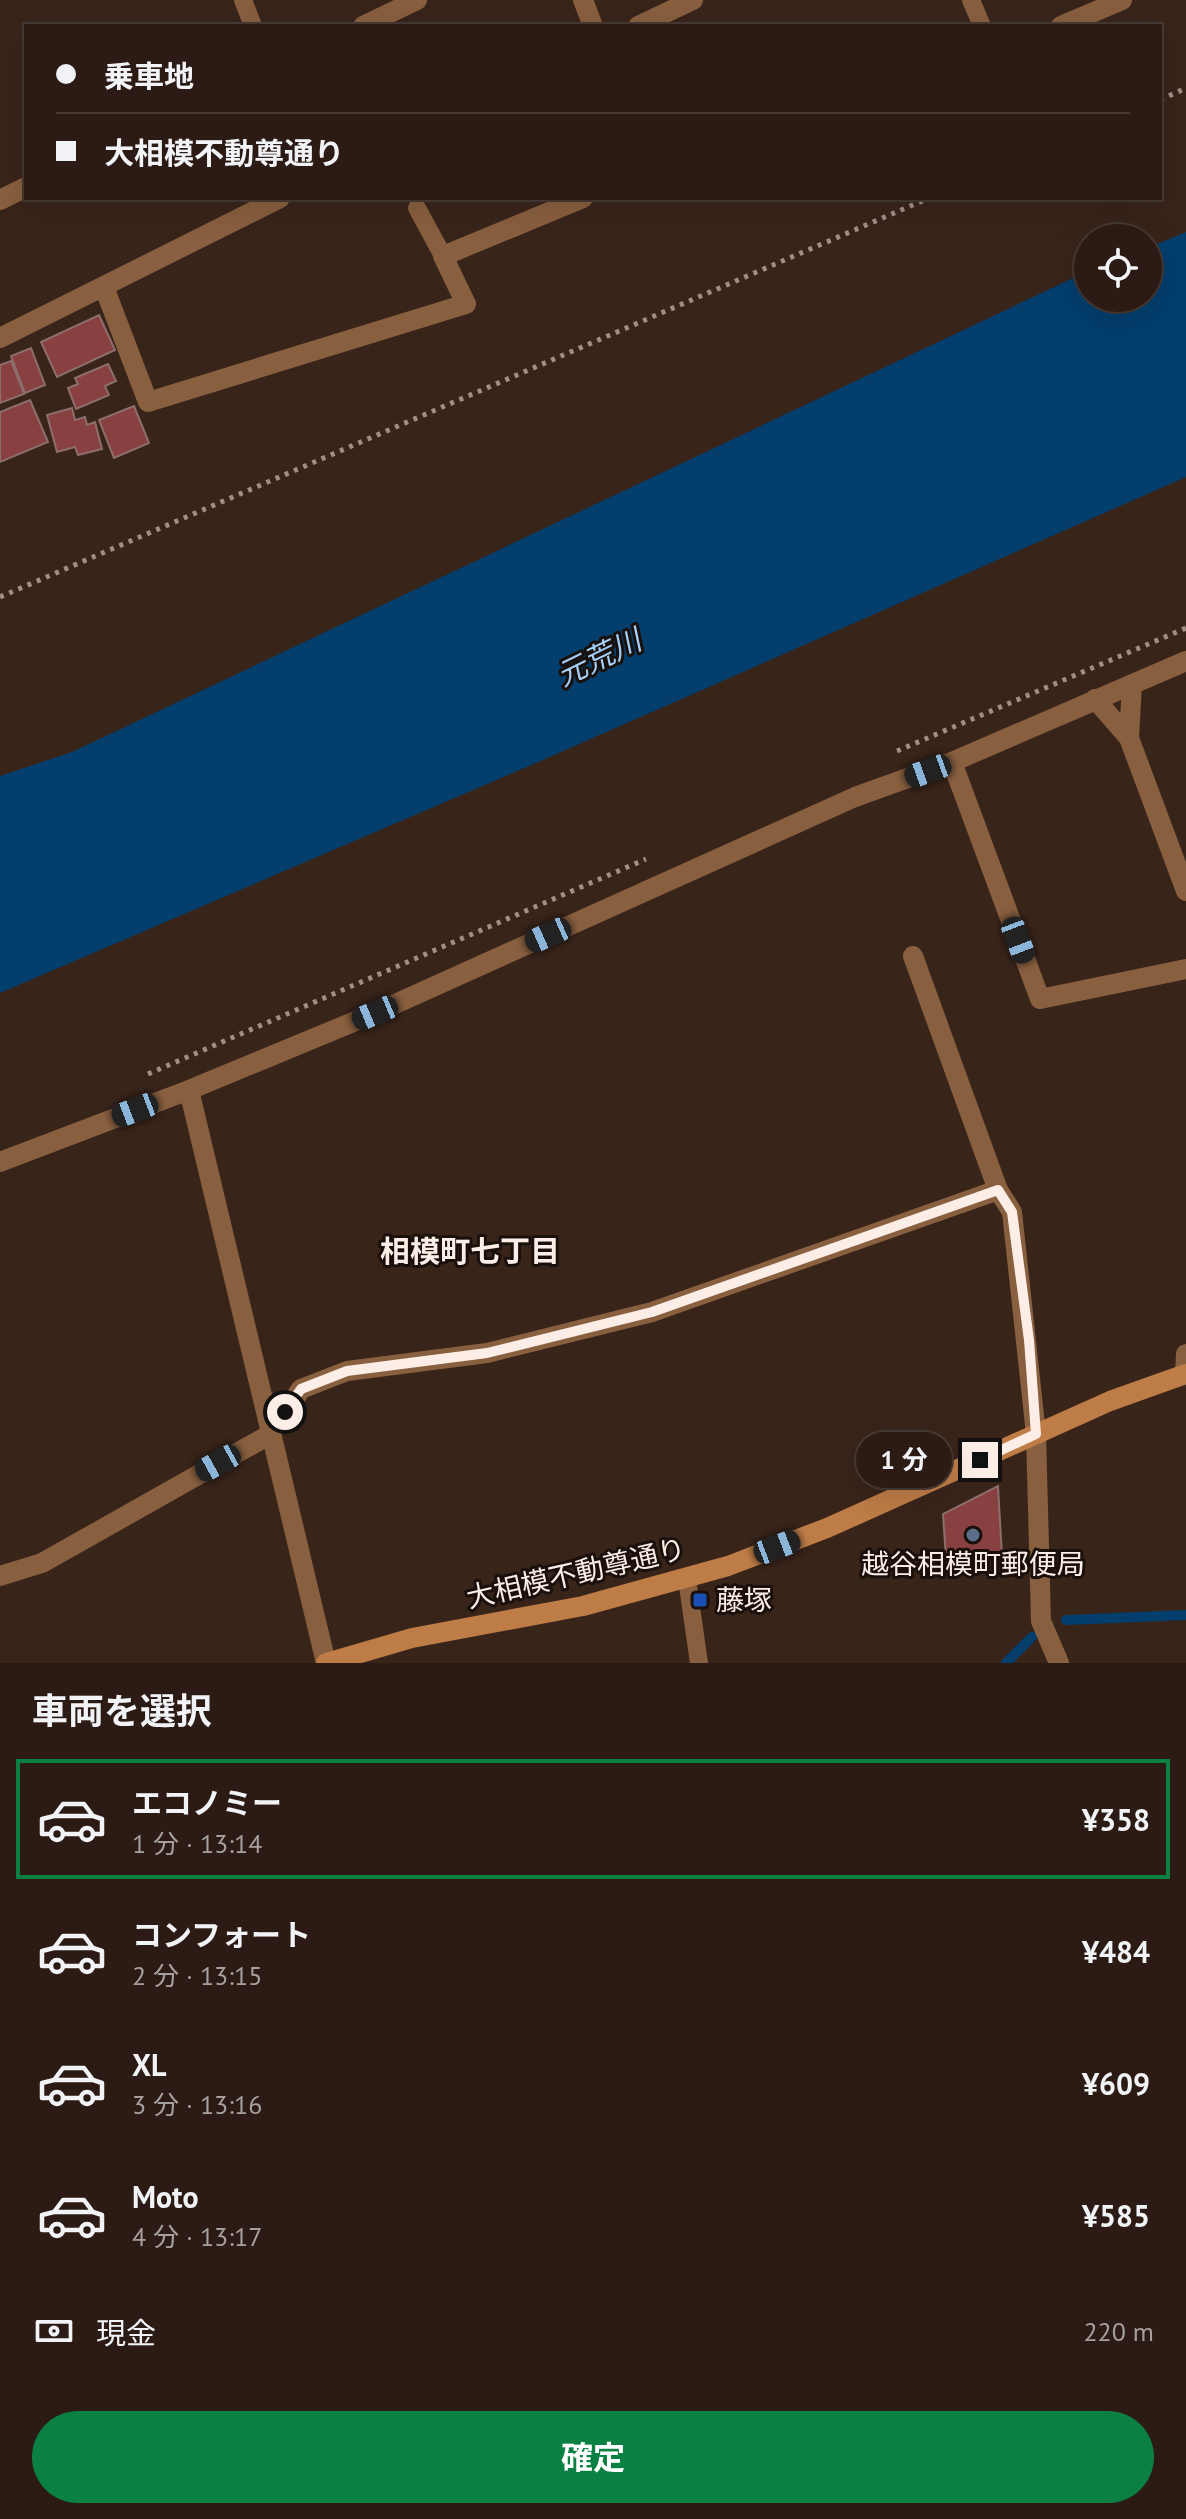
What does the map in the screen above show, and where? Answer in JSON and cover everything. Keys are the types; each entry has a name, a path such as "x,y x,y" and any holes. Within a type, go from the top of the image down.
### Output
{"street":[{"path":"366,24 388,6 417,0"},
{"path":"583,0 592,24"},
{"path":"642,24 693,0"},
{"path":"1066,24 1122,0"},
{"path":"0,200 24,188"},
{"path":"0,338 276,200"},
{"path":"104,287 148,402 466,304 443,256 578,200"},
{"path":"0,1162 189,1090 375,1013 855,797 952,762 1186,661"},
{"path":"1129,738 1132,684"},
{"path":"1095,699 1129,738 1186,891"},
{"path":"952,762 1040,999 1186,969"},
{"path":"913,956 998,1190 1012,1212 1029,1340 1036,1434 1041,1621 1059,1663"},
{"path":"189,1090 226,1235 269,1435 326,1663"},
{"path":"0,1576 42,1563 269,1435 301,1389 347,1371 487,1353 652,1312 998,1190"},
{"path":"1186,1354 1186,1374"},
{"name":"大相模不動尊通り","path":"326,1663 412,1638 583,1606 687,1579 827,1528 1110,1401 1186,1374"}],"lane":[{"path":"243,0 252,24"},
{"path":"971,0 981,24"},
{"path":"417,208 443,256"},
{"path":"687,1579 699,1663"}],"path":[{"path":"1162,99 1186,88"},
{"path":"0,597 924,200"},
{"path":"892,753 1186,628"},
{"path":"144,1076 657,854"}],"water":[{"name":"元荒川","path":"1186,232 1186,477 536,763 0,993 0,776 72,752 1069,280 1074,278 1074,312 1162,312 1162,242"}],"building":[{"path":"99,315 115,350 57,377 41,342"},
{"path":"31,348 45,385 25,393 11,356"},
{"path":"11,361 24,394 0,403 0,365"},
{"path":"108,364 116,381 105,386 109,395 76,409 68,388 78,384 75,378"},
{"path":"30,400 48,442 0,462 0,412"},
{"path":"134,406 149,443 114,458 99,420"},
{"path":"72,408 75,420 85,417 87,425 95,422 102,449 78,455 75,447 57,452 47,415"},
{"name":"越谷相模町郵便局","path":"998,1486 1002,1556 946,1559 943,1514"}],"waterway":[{"path":"1066,1620 1186,1615"},
{"path":"1006,1663 1032,1637"}],"place":[{"name":"越谷相模町郵便局","path":"973,1535"},
{"name":"藤塚","path":"700,1600"}],"district":[{"name":"相模町七丁目","path":"470,1252"}],"route":[{"path":"285,1412 301,1389 347,1371 487,1353 652,1312 998,1190 1012,1212 1029,1340 1036,1434 980,1460"}]}
